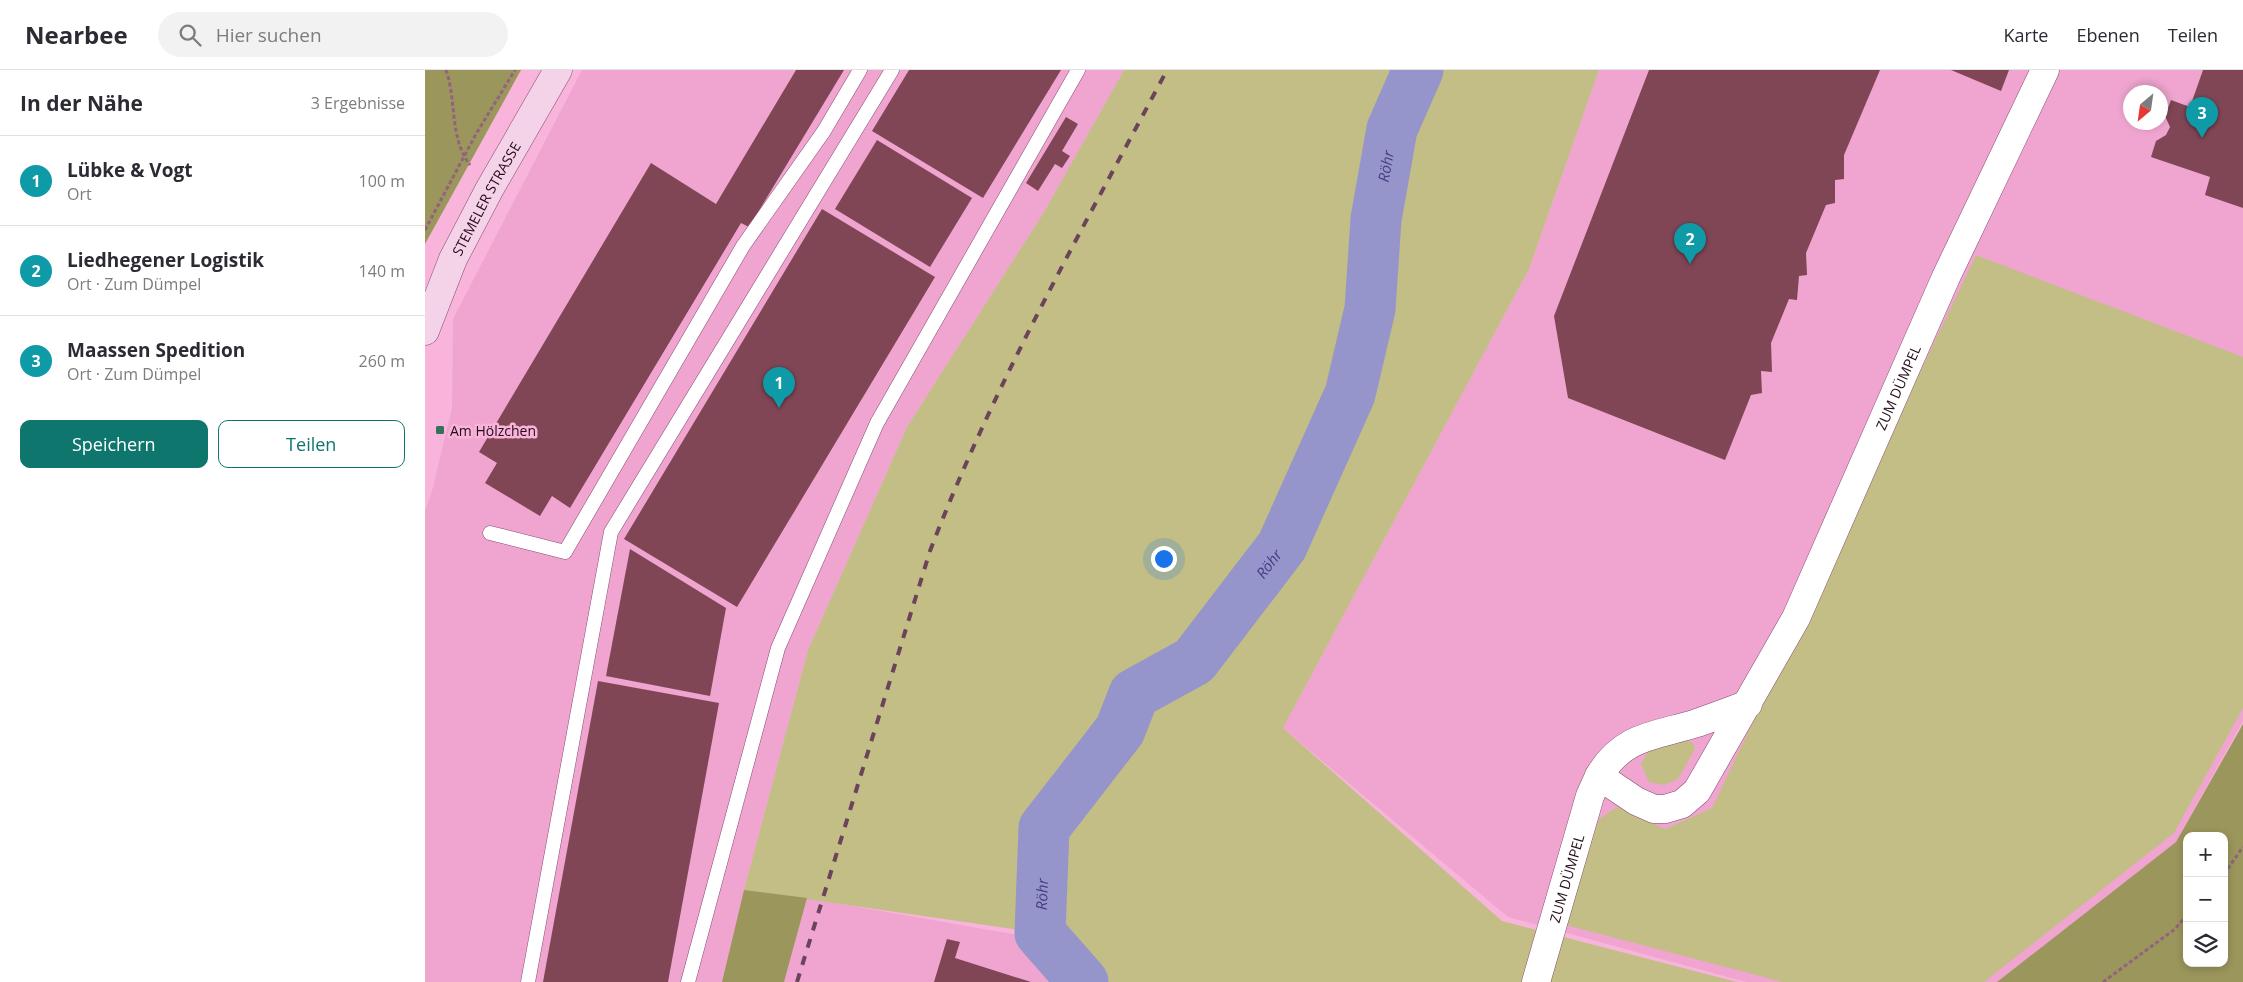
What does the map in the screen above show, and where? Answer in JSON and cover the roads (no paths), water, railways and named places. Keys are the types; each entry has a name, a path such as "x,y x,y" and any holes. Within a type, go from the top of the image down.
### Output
{"main road":[{"name":"STEMELER STRASSE","path":"425,331 453,259 489,190 558,70"}],"street":[{"name":"ZUM DÜMPEL","path":"1599,776 1636,801 1654,809 1665,809 1682,804 1697,790 1748,704 1795,618 1946,276 2045,70"},
{"name":"ZUM DÜMPEL","path":"1539,972 1589,796 1608,761 1619,750 1636,740 1697,723 1748,704"}],"lane":[{"path":"490,533 565,552 743,246 824,131 860,70"},
{"path":"527,982 611,532 892,70"},
{"path":"688,982 778,648 877,423 1078,70"}],"waterway":[{"name":"Röhr","path":"1083,982 1040,933 1044,828 1120,730 1134,694 1194,661 1282,546 1350,394 1370,309 1376,219 1392,129 1418,70"}],"railway":[{"path":"797,982 930,551 955,489 982,428 1041,307 1167,70"}],"place":[{"name":"Maassen Spedition","path":"2202,138"},
{"name":"Liedhegener Logistik","path":"1690,264"},
{"name":"Lübke & Vogt","path":"779,408"},
{"name":"Am Hölzchen","path":"440,430"}]}
